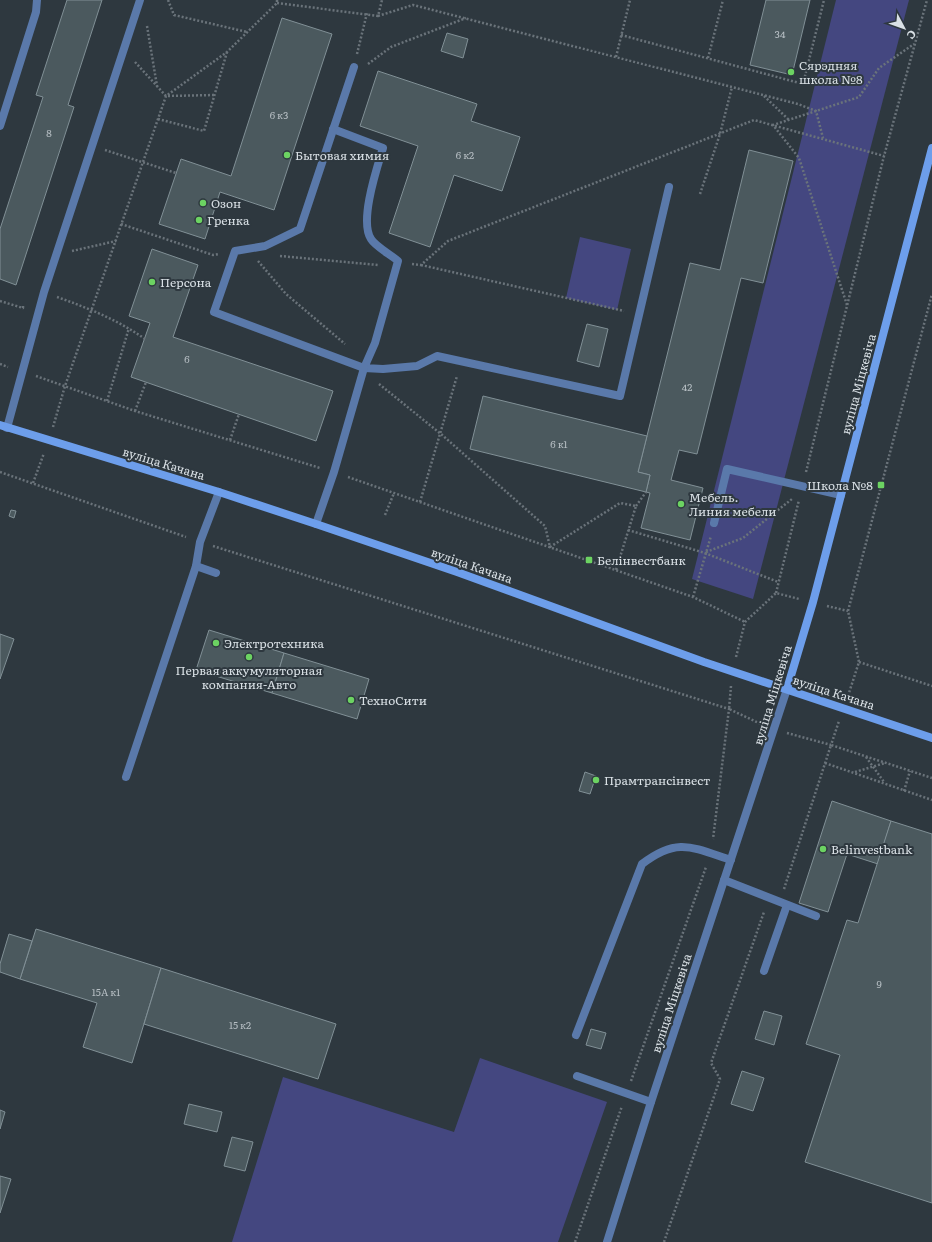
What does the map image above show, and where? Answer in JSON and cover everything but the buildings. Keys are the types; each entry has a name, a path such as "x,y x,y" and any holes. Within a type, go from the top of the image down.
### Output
{"main road":[{"name":"вуліца Міцкевіча","path":"787,689 813,602 932,148"},
{"name":"вуліца Качана","path":"4,426 219,492 316,524 457,572 704,662 932,738"}],"street":[{"path":"0,126 36,12 37,0"},
{"path":"4,426 22,371 44,292 140,0"},
{"path":"354,67 300,229 265,246 235,251 214,312 365,365 383,369 417,366 437,356 620,396 669,187"},
{"path":"316,524 334,472 365,365 375,343 398,261 371,239 367,219 369,199 383,148 333,129"},
{"path":"714,523 727,469 841,495"},
{"path":"126,777 196,566 200,542 219,492"},
{"path":"196,566 216,573"},
{"name":"вуліца Міцкевіча","path":"607,1242 651,1102 787,689"},
{"path":"576,1034 642,864 657,852 674,847 693,848 731,860"},
{"path":"724,880 816,916"},
{"path":"764,971 783,903"},
{"path":"577,1076 651,1102"}],"path":[{"path":"168,0 174,15 247,32"},
{"path":"378,16 382,0"},
{"path":"616,57 630,0"},
{"path":"708,58 723,0"},
{"path":"621,35 803,84 824,0"},
{"path":"776,593 884,156 927,0"},
{"path":"65,386 166,96 227,52 277,1 378,16 413,5 763,95 816,111"},
{"path":"354,67 367,14"},
{"path":"366,66 391,47 466,18"},
{"path":"147,24 157,86"},
{"path":"773,125 860,97 879,68 915,44"},
{"path":"124,51 166,96 214,95"},
{"path":"158,119 204,131 227,52"},
{"path":"700,194 720,134 732,87"},
{"path":"763,95 789,120"},
{"path":"816,111 823,139"},
{"path":"421,265 448,241 754,120 884,156"},
{"path":"773,125 799,158 847,306"},
{"path":"92,146 176,173"},
{"path":"121,224 212,255 235,251 252,253 286,294 365,365"},
{"path":"56,255 116,241"},
{"path":"275,255 382,266 398,261 638,314"},
{"path":"44,292 92,310 129,328 144,339"},
{"path":"848,611 932,294"},
{"path":"0,301 23,308 25,301"},
{"path":"107,401 129,328"},
{"path":"420,502 461,361"},
{"path":"0,364 135,411 334,472 693,597 745,622"},
{"path":"375,381 441,434 545,526 550,547"},
{"path":"135,411 146,382"},
{"path":"230,440 239,414"},
{"path":"0,472 200,542 729,709 711,853 575,1242"},
{"path":"616,570 636,506 646,492"},
{"path":"386,515 394,493"},
{"path":"705,552 744,538 796,495"},
{"path":"550,547 620,503 636,506"},
{"path":"693,597 714,523"},
{"path":"628,530 705,552 778,582"},
{"path":"859,662 932,686"},
{"path":"664,1242 720,1079 711,1063 764,910 783,903 831,745 932,778"},
{"path":"865,756 884,783"},
{"path":"825,763 884,783 904,792 932,800"},
{"path":"855,773 885,763"},
{"path":"904,792 910,771"}],"shaded area":[{"path":"836,0 909,0 753,599 692,579"},
{"path":"580,237 631,249 617,310 566,298"},
{"path":"480,1058 607,1102 558,1242 232,1242 283,1077 454,1132"}],"place":[{"name":"Сярэдняя школа №8","path":"791,72"},
{"name":"Бытовая химия","path":"287,155"},
{"name":"Озон","path":"203,203"},
{"name":"Гренка","path":"199,220"},
{"name":"Персона","path":"152,282"},
{"name":"Школа №8","path":"881,485"},
{"name":"Мебель. Линия мебели","path":"681,504"},
{"name":"Белінвестбанк","path":"589,560"},
{"name":"Электротехника","path":"216,643"},
{"name":"Первая аккумуляторная компания-Авто","path":"249,657"},
{"name":"ТехноСити","path":"351,700"},
{"name":"Прамтрансінвест","path":"596,780"},
{"name":"Belinvestbank","path":"823,849"}]}
